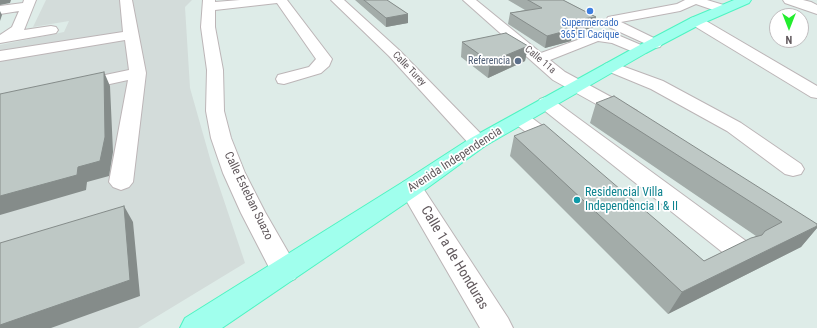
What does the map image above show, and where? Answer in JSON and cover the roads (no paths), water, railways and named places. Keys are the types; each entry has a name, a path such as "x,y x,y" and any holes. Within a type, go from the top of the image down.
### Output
{"main road":[{"name":"Avenida Independencia","path":"196,328 411,188 478,142 648,47 700,9 744,0"}],"street":[{"path":"121,182 138,73 126,0"},
{"path":"208,4 276,0"},
{"path":"281,0 324,59 323,63 315,70 284,79"},
{"name":"Calle Turey","path":"337,0 394,53 478,142"},
{"name":"Calle 11a","path":"469,0 559,76 578,85 645,124"},
{"path":"666,0 700,9 817,93"},
{"path":"789,0 817,10"},
{"path":"811,0 817,2"},
{"path":"0,10 29,3"},
{"path":"3,38 18,29 29,3"},
{"name":"Calle Esteban Suazo","path":"208,4 208,27 214,70 215,111 221,138 234,173 253,213 285,271"},
{"path":"648,47 614,24 613,20 658,12 700,9"},
{"path":"658,12 700,9"},
{"path":"3,38 51,30"},
{"path":"0,56 131,35"},
{"path":"539,59 597,37 615,39 648,47"},
{"path":"611,67 657,85 734,127 793,169"},
{"path":"61,90 138,73"},
{"path":"546,103 736,248"},
{"path":"521,119 574,161"},
{"name":"Calle 1a de Honduras","path":"411,188 497,328"}],"place":[{"name":"Supermercado 365 El Cacique","path":"590,11"},
{"name":"Referencia","path":"518,61"},
{"name":"Residencial Villa Independencia I & II","path":"577,200"}]}
